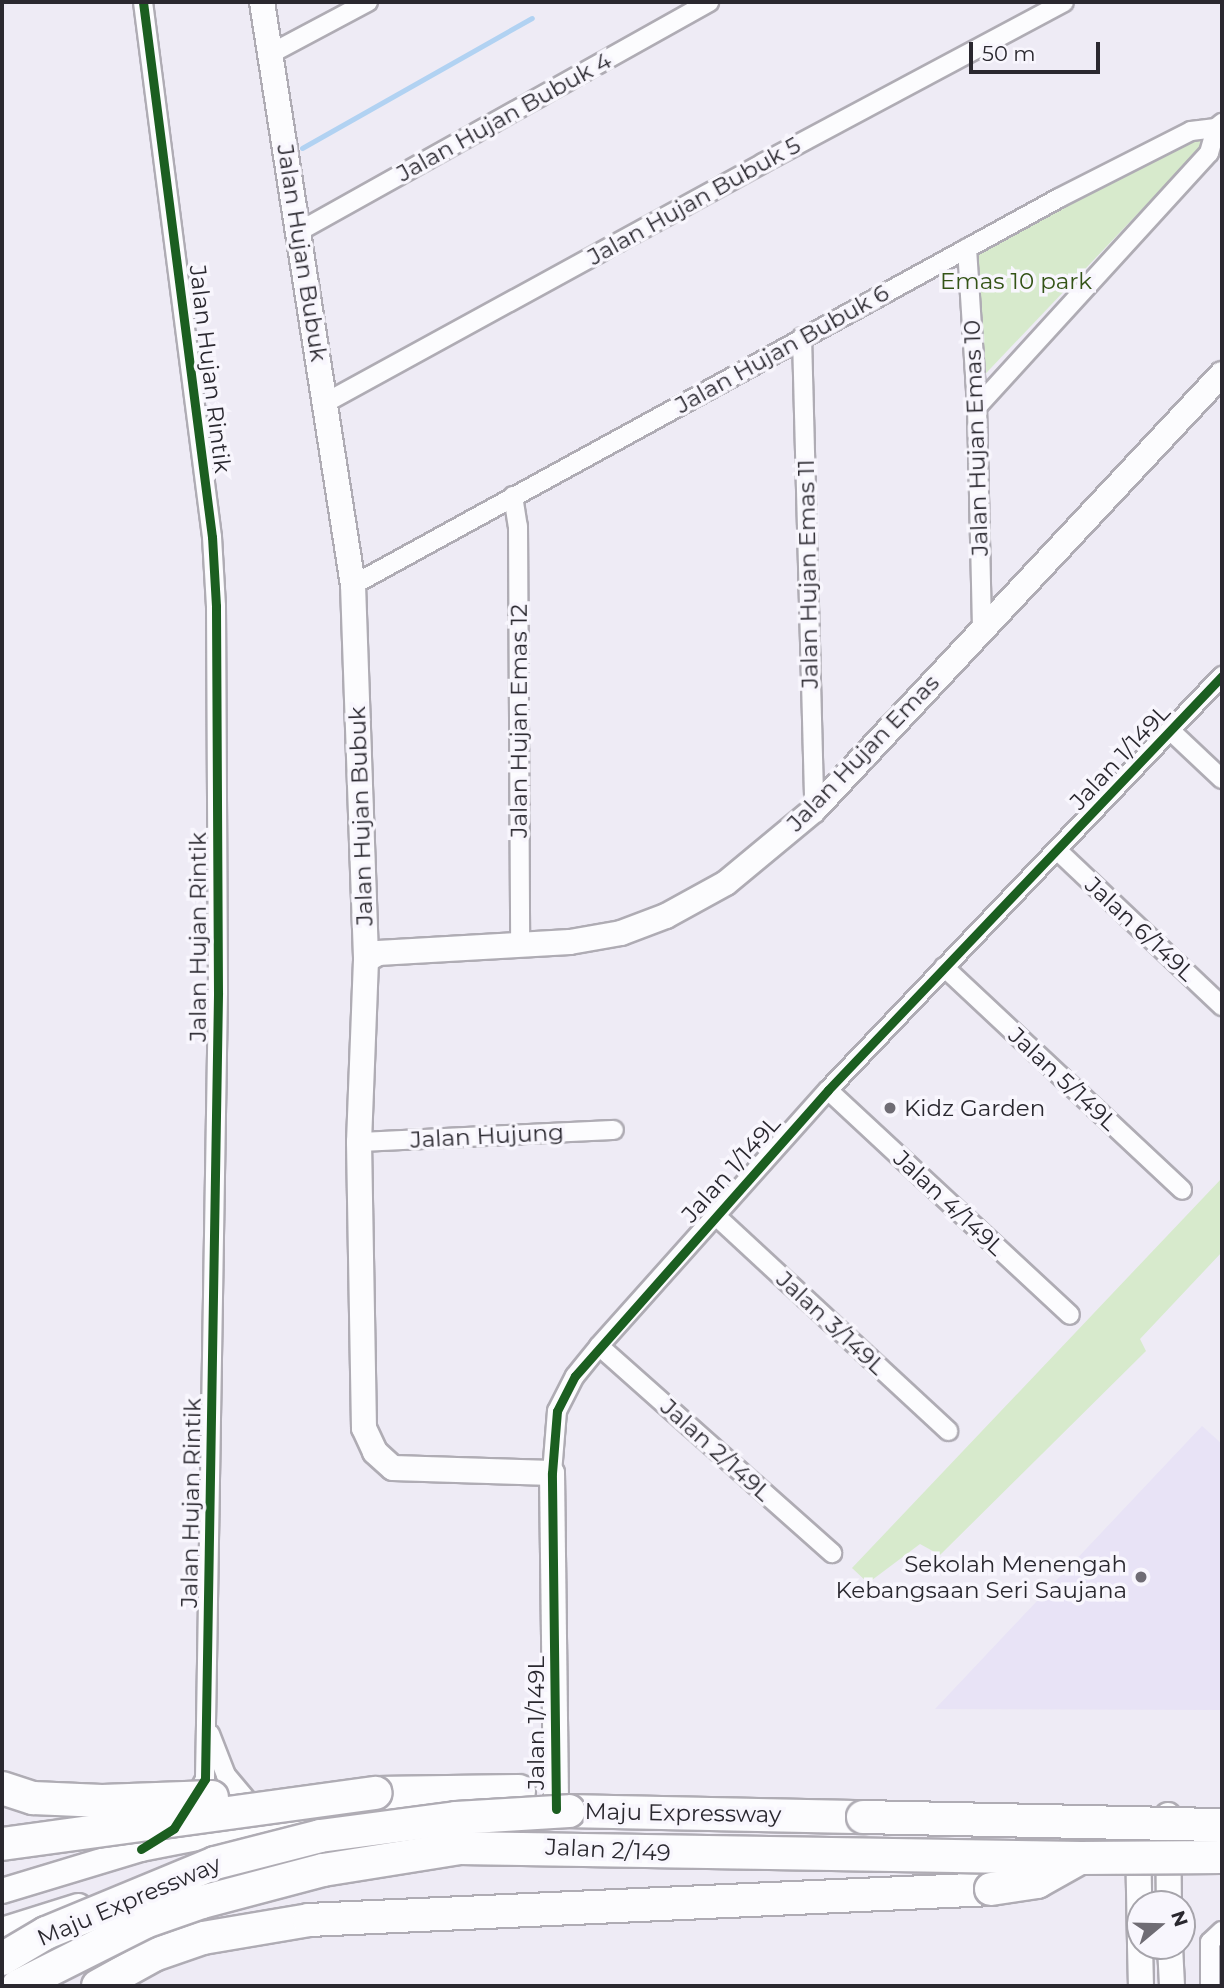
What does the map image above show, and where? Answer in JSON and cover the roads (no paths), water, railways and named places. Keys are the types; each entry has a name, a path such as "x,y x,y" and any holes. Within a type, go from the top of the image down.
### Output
{"highway":[{"path":"2,1788 33,1798 102,1801 519,1791 563,1810"},
{"path":"2,1844 376,1793"},
{"name":"Maju Expressway","path":"2,1959 46,1933 215,1863 320,1836 456,1818 563,1810 1222,1825"},
{"name":"Maju Expressway","path":"18,1986 145,1922 202,1902 323,1870 460,1848 1081,1858 1222,1857"},
{"path":"99,1986 154,1955 203,1938 309,1920 991,1889 1037,1882 1081,1858"}],"street":[{"name":"Jalan Hujan Rintik","path":"141,1849 174,1828 205,1779 218,992 216,606 212,537 143,2"},
{"name":"Jalan Hujan Bubuk","path":"262,2 354,585 366,960 359,1142 364,1429 375,1452 393,1468 552,1473"},
{"path":"270,54 368,2"},
{"name":"Jalan Hujan Bubuk 4","path":"298,232 709,2"},
{"name":"Jalan Hujan Bubuk 5","path":"325,403 1064,2"},
{"path":"977,407 1209,153 1219,126"},
{"name":"Jalan Hujan Bubuk 6","path":"354,585 967,248 1191,131 1219,126"},
{"name":"Jalan Hujan Emas 10","path":"967,248 977,407 982,629"},
{"name":"Jalan Hujan Emas 11","path":"803,337 814,810"},
{"name":"Jalan Hujan Emas","path":"366,960 379,953 569,943 621,933 666,916 726,883 814,810 1222,374"},
{"name":"Jalan Hujan Emas 12","path":"513,496 518,526 520,946"},
{"name":"Jalan 1/149L","path":"563,1810 552,1473 557,1411 575,1376 828,1090 1222,676"},
{"path":"1171,730 1222,779"},
{"name":"Jalan 6/149L","path":"1058,851 1222,1006"},
{"name":"Jalan 5/149L","path":"944,967 1182,1190"},
{"name":"Jalan 4/149L","path":"828,1090 1070,1315"},
{"name":"Jalan Hujung","path":"359,1142 614,1130"},
{"name":"Jalan 3/149L","path":"715,1215 948,1430"},
{"name":"Jalan 2/149L","path":"599,1346 832,1553"},
{"name":"Jalan Hujan Rintik","path":"206,1724 226,1775 247,1800 279,1822"},
{"name":"Jalan 2/149","path":"2,1891 141,1849 342,1811 470,1807 563,1810 825,1809 1222,1816"},
{"path":"1139,1814 1139,1890"},
{"path":"1168,1815 1169,1890"},
{"name":"Jalan 2/149","path":"2,1930 165,1881 302,1858 407,1849 576,1846 786,1860 1222,1872"},
{"path":"1210,1986 1210,1942 1222,1931"},
{"path":"1140,1960 1141,1986"},
{"path":"1171,1960 1172,1986"}],"waterway":[{"path":"302,148 532,18"}],"place":[{"name":"Kidz Garden","path":"890,1108"},
{"name":"Sekolah Menengah Kebangsaan Seri Saujana","path":"1141,1577"}],"park label":[{"name":"Emas 10 park","path":"1016,281"}]}
